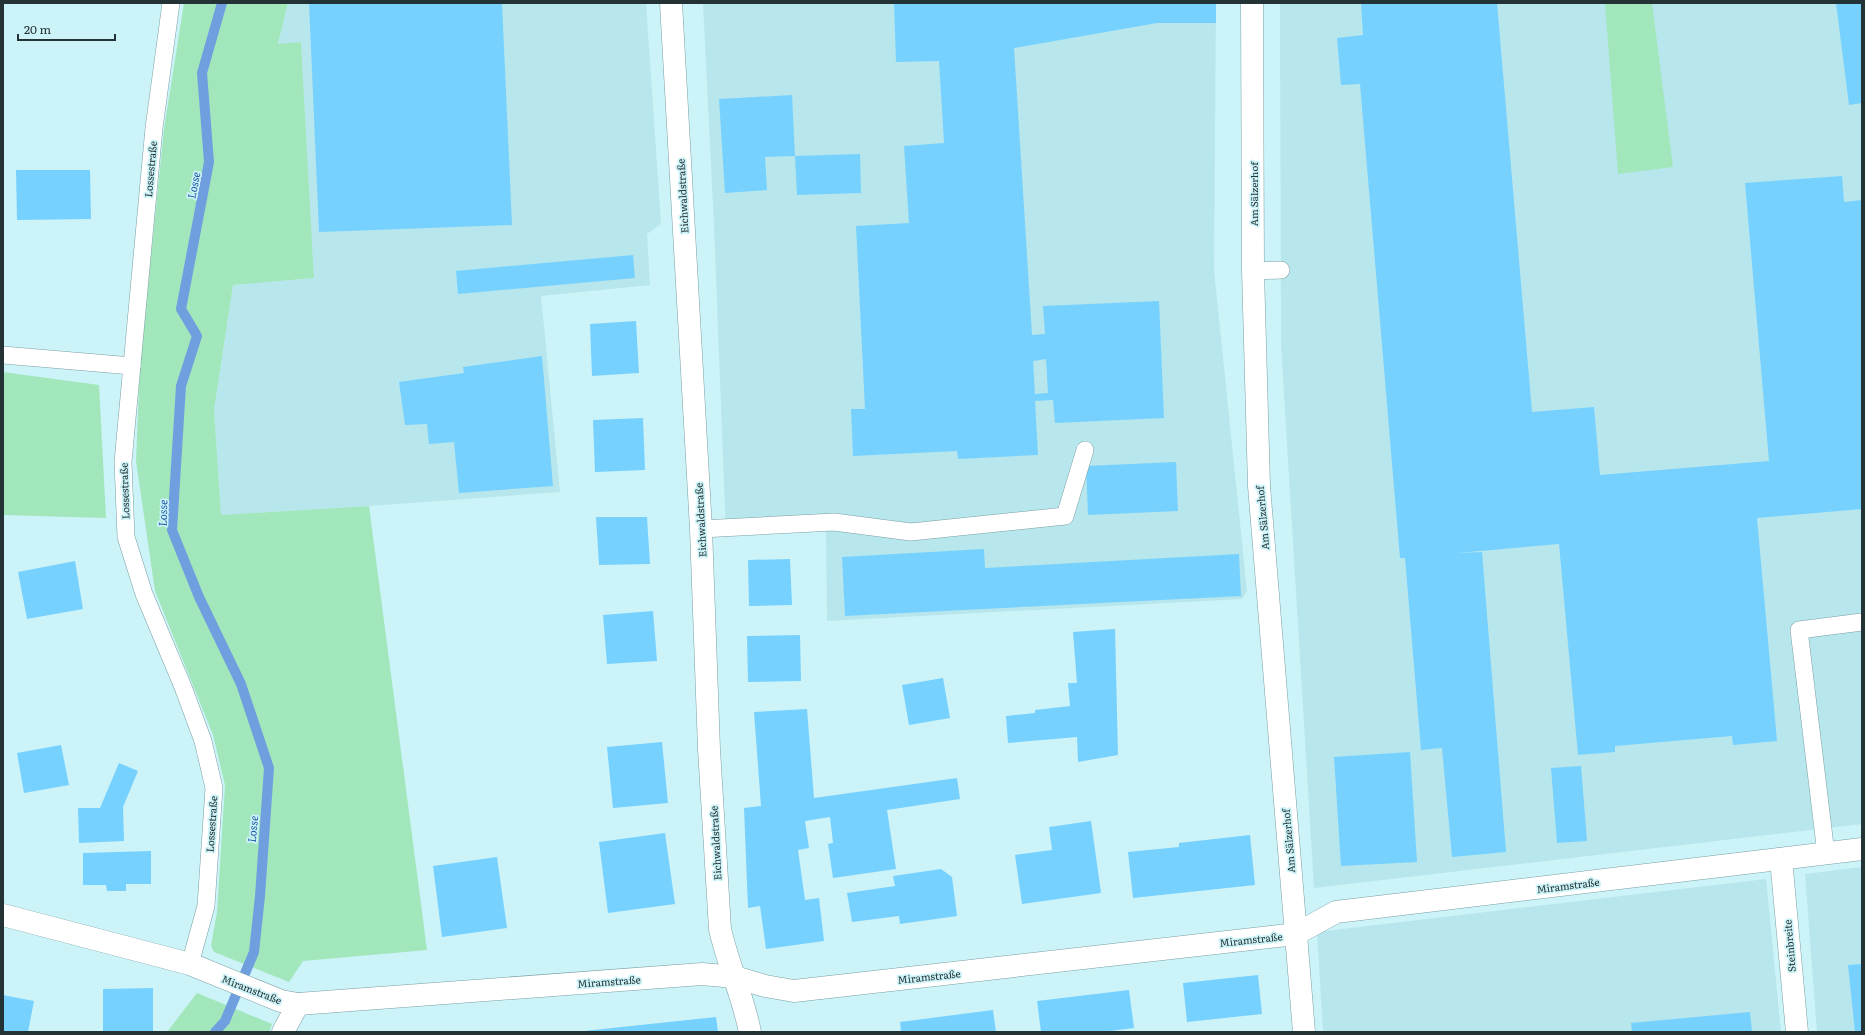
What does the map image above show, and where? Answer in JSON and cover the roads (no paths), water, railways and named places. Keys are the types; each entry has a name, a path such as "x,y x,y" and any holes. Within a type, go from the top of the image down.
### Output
{"street":[{"name":"Eichwaldstraße","path":"671,3 701,529 710,749 720,929 726,954 745,1006 750,1032"},
{"name":"Am Sälzerhof","path":"1252,3 1253,271 1259,486 1304,1032"},
{"name":"Miramstraße","path":"3,914 198,968 290,1003 702,974 735,977 765,986 794,991 1296,934 1336,912 1862,849"},
{"name":"Steinbreite","path":"1781,859 1796,1032"},
{"path":"283,1032 290,1003"}],"lane":[{"name":"Lossestraße","path":"171,3 154,128 122,462 126,537 144,594 184,687 203,741 214,788 206,906 198,968"},
{"path":"1253,271 1281,270"},
{"path":"3,355 132,366"},
{"path":"701,529 834,522 911,532 1065,516 1085,450"},
{"path":"1826,854 1799,630 1862,622"}],"waterway":[{"name":"Losse","path":"215,1032 225,1021 254,952 260,896 269,768 241,684 199,597 172,530 181,386 197,336 181,309 209,162 202,73 222,3"}]}
